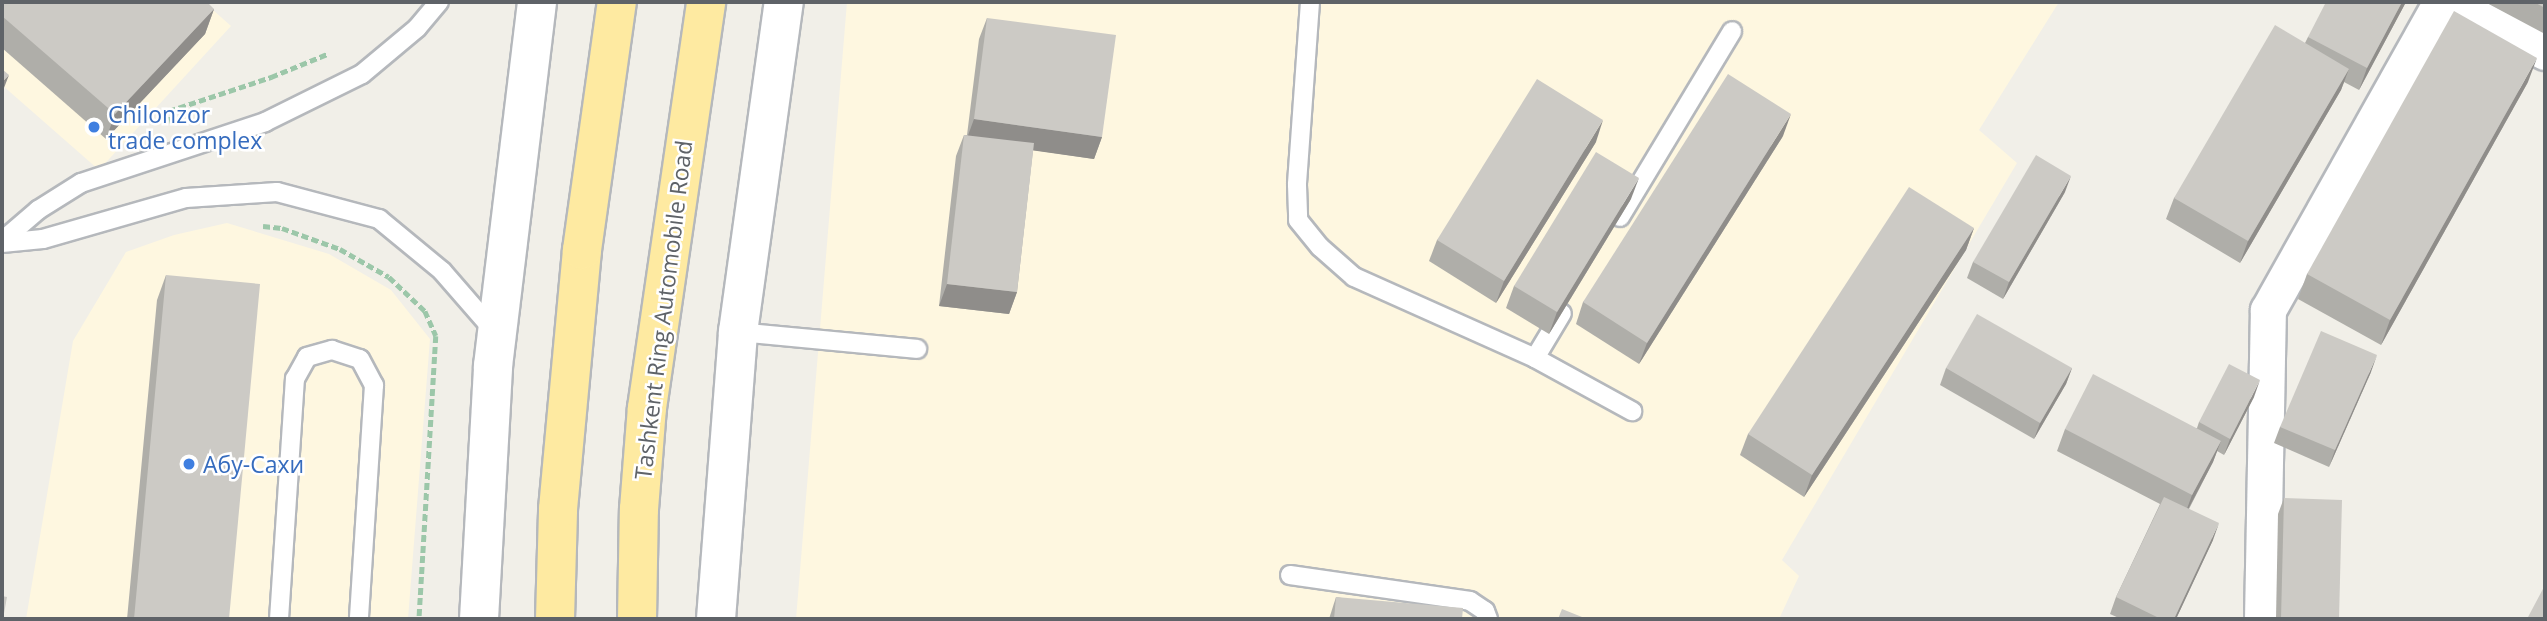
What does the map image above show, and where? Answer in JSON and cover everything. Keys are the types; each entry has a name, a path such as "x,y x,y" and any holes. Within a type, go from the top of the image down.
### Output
{"highway":[{"path":"555,619 558,509 582,250 617,2"},
{"name":"Tashkent Ring Automobile Road","path":"637,619 639,509 647,408 706,2"}],"street":[{"path":"479,619 493,366 537,2"},
{"path":"716,619 738,332 784,2"},
{"path":"2262,619 2268,310 2441,2"},
{"path":"2448,2 2545,52"}],"lane":[{"path":"2,242 38,210 80,183 265,122 362,74 417,28 439,2"},
{"path":"1310,2 1297,186 1298,220 1320,247 1354,276 1535,358 1632,411"},
{"path":"1612,229 1732,31"},
{"path":"2,242 43,239 186,198 277,192 379,219 442,271 498,335"},
{"path":"1535,358 1570,299"},
{"path":"738,332 917,349"},
{"path":"279,619 295,379 307,357 332,350 360,359 374,384 359,619"},
{"path":"1290,575 1470,601 1485,611 1488,619"}],"path":[{"path":"419,619 436,336"}],"shaded area":[{"name":"Chilonzor trade complex","path":"2,2 204,2 231,26 99,170 2,85"},
{"path":"847,2 2059,2 1979,130 2017,163 1782,560 1799,576 1779,619 796,619"},
{"path":"227,223 329,254 391,290 430,339 408,619 26,619 73,341 126,252 174,235"}],"building":[{"path":"2,2 207,2 214,9 115,114 2,16"},
{"path":"2326,2 2402,2 2367,68 2308,37"},
{"path":"2534,2 2545,2 2545,8"},
{"path":"2454,11 2537,58 2390,320 2307,274"},
{"path":"987,18 1116,35 1102,137 974,119"},
{"path":"2275,25 2349,69 2248,241 2174,198"},
{"path":"2,69 9,75 2,82"},
{"path":"1728,74 1791,114 1647,343 1583,302"},
{"path":"1537,79 1603,120 1504,281 1437,240"},
{"path":"964,135 1034,143 1017,292 947,284"},
{"path":"1596,152 1639,178 1557,312 1514,286"},
{"path":"2036,155 2071,176 2009,282 1973,262"},
{"path":"1909,187 1974,228 1812,475 1748,434"},
{"name":"Абу-Сахи","path":"166,275 260,284 229,619 134,619"},
{"path":"1977,314 2072,368 2040,423 1946,368"},
{"path":"2321,331 2377,355 2335,450 2280,427"},
{"path":"2229,364 2260,380 2230,439 2199,422"},
{"path":"2093,374 2221,441 2192,495 2065,429"},
{"path":"2164,497 2219,523 2174,619 2161,619 2116,597"},
{"path":"2284,498 2342,500 2339,619 2281,619"},
{"path":"2545,585 2545,619 2527,619"},
{"path":"2,596 7,597 3,619 2,619"},
{"path":"1336,597 1463,608 1462,619 1334,619"},
{"path":"1562,609 1587,619 1558,619"}],"place":[{"name":"Chilonzor trade complex","path":"94,127"},
{"name":"Абу-Сахи","path":"189,464"}]}
